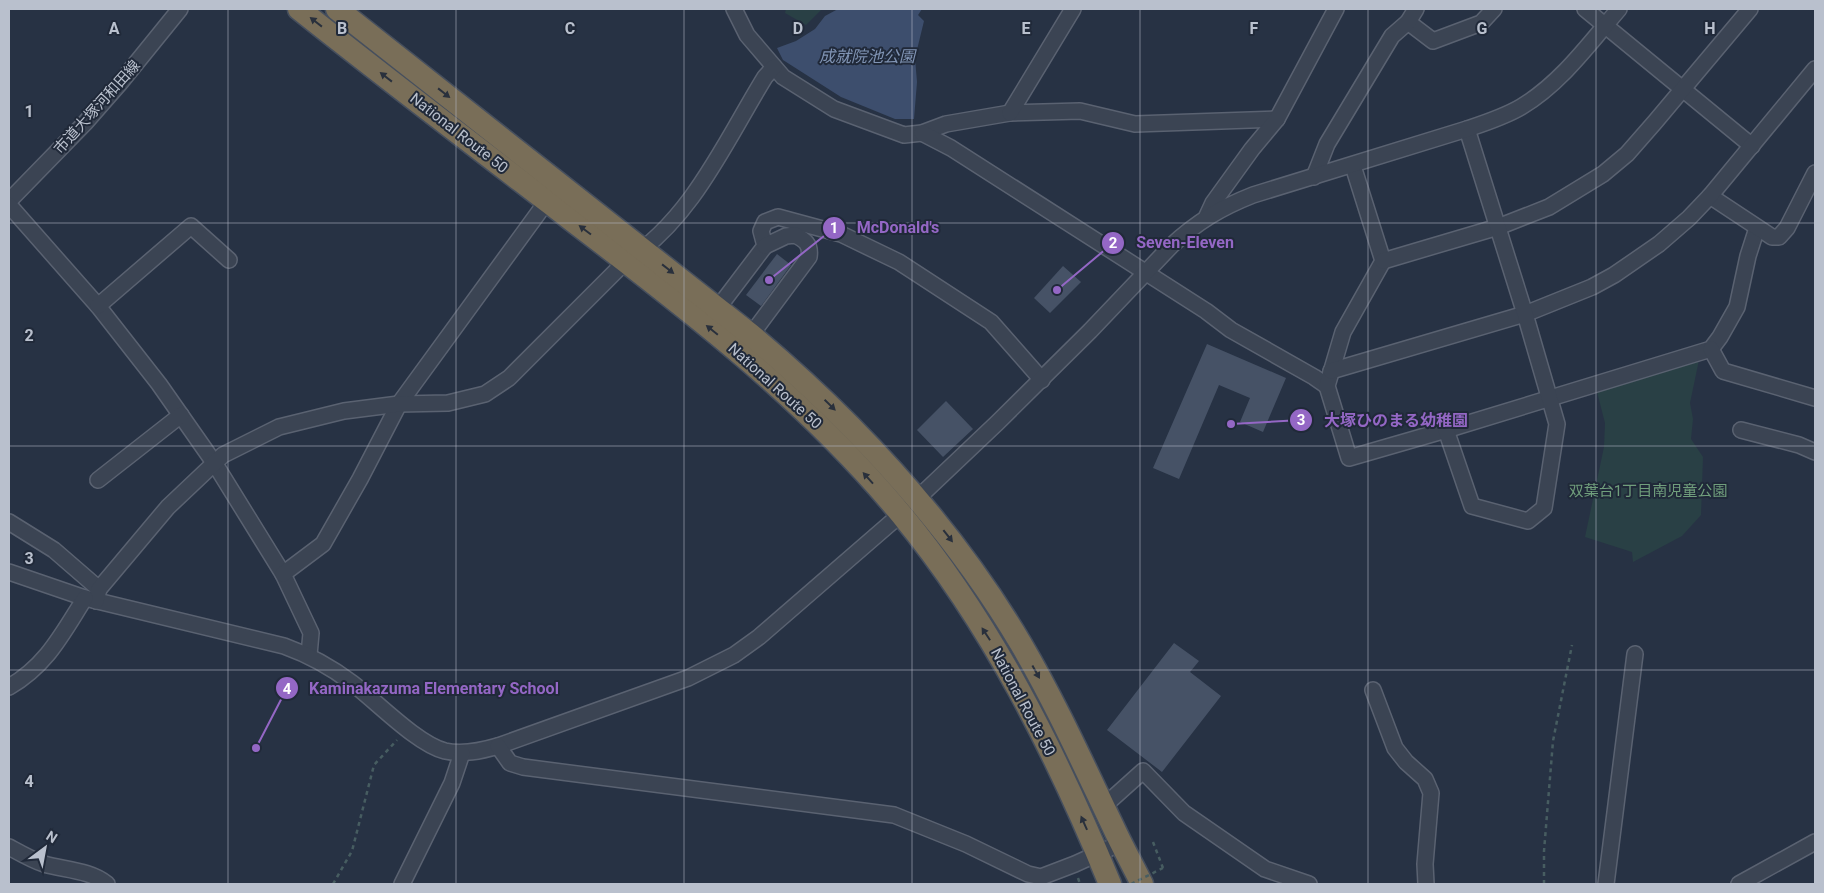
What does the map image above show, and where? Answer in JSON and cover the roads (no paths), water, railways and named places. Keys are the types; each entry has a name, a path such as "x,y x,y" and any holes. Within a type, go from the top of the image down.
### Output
{"highway":[{"name":"National Route 50","path":"299,9 547,201 718,308 795,372 850,425 918,498 959,550 1021,644 1058,713 1139,882"},
{"name":"National Route 50","path":"337,9 635,255 836,442 901,514 946,574 1004,663 1039,726 1110,884"}],"street":[{"name":"市道大塚河和田線","path":"9,203 120,84 180,9"},
{"path":"734,9 747,35 783,77 834,109 904,134 922,133 946,124 1010,113 1080,111 1135,124 1277,119"},
{"path":"1010,113 1073,9"},
{"path":"1207,216 1213,203 1246,157 1277,119 1336,9"},
{"path":"1314,177 1327,144 1392,36 1408,22 1416,9"},
{"path":"1408,22 1434,41 1481,23 1494,9"},
{"path":"1585,9 1752,146"},
{"path":"9,572 284,646 309,656 351,682 428,745 445,751 462,753 498,746 688,678 734,655 759,637 901,514 1042,380 1190,228 1228,205 1253,195 1353,166 1467,129 1497,119 1520,108 1538,96 1570,67 1619,9"},
{"path":"1326,386 1343,332 1383,261 1498,226 1549,207 1603,174 1627,154 1750,9"},
{"path":"9,687 36,668 93,596 168,507 215,464 222,455 279,427 344,411 398,404 448,403 485,394 509,378 682,209 698,190 765,77 774,67"},
{"path":"1331,371 1525,314 1592,287 1614,275 1659,244 1689,218 1710,196 1815,69"},
{"path":"1446,430 1472,506 1528,521 1544,508 1557,424 1467,129"},
{"path":"922,133 951,148 1146,272 1206,311 1231,330 1314,377 1326,386 1349,458 1711,349 1737,307 1748,256 1757,228"},
{"path":"1353,166 1383,261"},
{"path":"1710,196 1772,237 1779,237 1787,228 1815,173"},
{"path":"283,574 323,544 360,479 398,404 547,201"},
{"path":"9,203 98,306 181,415 215,464 283,574 311,633 309,656"},
{"path":"765,246 761,231 765,222 778,217 841,234 899,262 991,322 1042,380"},
{"path":"98,306 191,226 229,260"},
{"path":"718,308 765,246 786,236 795,235 808,243 809,257 751,335"},
{"path":"1711,349 1723,370 1815,398"},
{"path":"98,480 181,415"},
{"path":"1741,430 1799,445 1815,452"},
{"path":"9,522 54,550 93,596"},
{"path":"1606,884 1635,654"},
{"path":"1373,690 1395,748 1406,762 1425,779 1431,793 1425,864 1426,884"},
{"path":"498,746 510,763 523,767 894,815 966,844 1028,874 1046,880 1097,852 1121,843"},
{"path":"402,884 452,783 462,753"},
{"path":"1104,806 1142,770 1184,813 1265,869 1310,884"},
{"path":"1740,884 1815,842"},
{"path":"9,847 43,863 85,873 107,884"}],"water":[{"name":"成就院池公園","path":"838,9 922,9 918,15 924,21 915,58 917,82 914,119 895,119 841,97 783,60 777,48 796,41 815,29 825,16"}],"place":[{"name":"McDonald's","path":"769,280"},
{"name":"Seven-Eleven","path":"1057,290"},
{"name":"大塚ひのまる幼稚園","path":"1231,424"},
{"name":"Kaminakazuma Elementary School","path":"256,748"}],"park label":[{"name":"双葉台1丁目南児童公園","path":"1648,491"}]}
